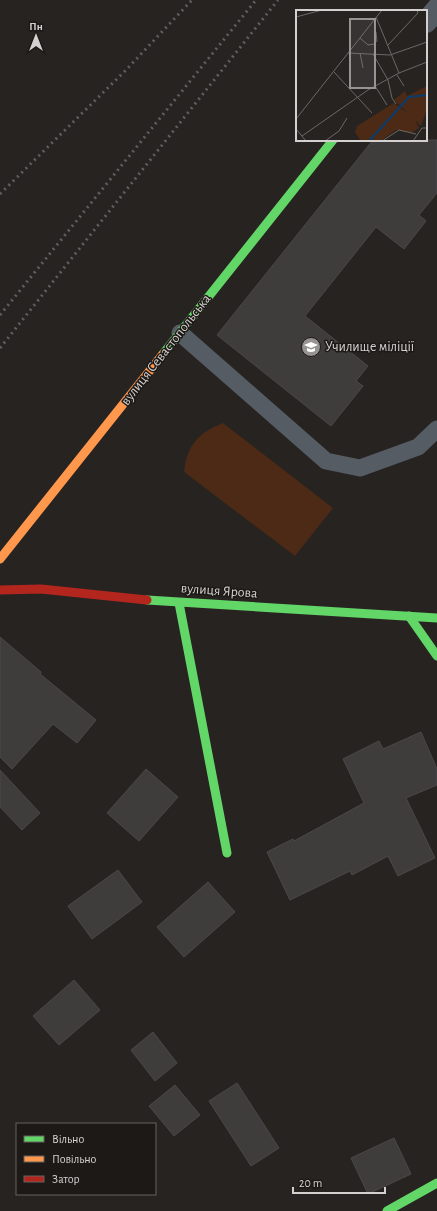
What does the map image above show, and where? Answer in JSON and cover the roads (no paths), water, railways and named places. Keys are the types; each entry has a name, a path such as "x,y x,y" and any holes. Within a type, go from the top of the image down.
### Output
{"street":[{"path":"427,21 437,9"},
{"name":"вулиця Севастопольська","path":"0,559 332,141"},
{"name":"вулиця Ярова","path":"0,590 41,589 179,603 437,618"},
{"path":"179,603 227,853"},
{"path":"409,616 437,656"},
{"path":"387,1211 437,1183"}],"lane":[{"path":"180,333 326,461 360,468 418,447 437,429"}],"railway":[{"path":"0,194 125,71 192,0"},
{"path":"0,315 256,0"},
{"path":"0,348 278,0"}],"place":[{"name":"Училище міліції","path":"311,347"}]}
